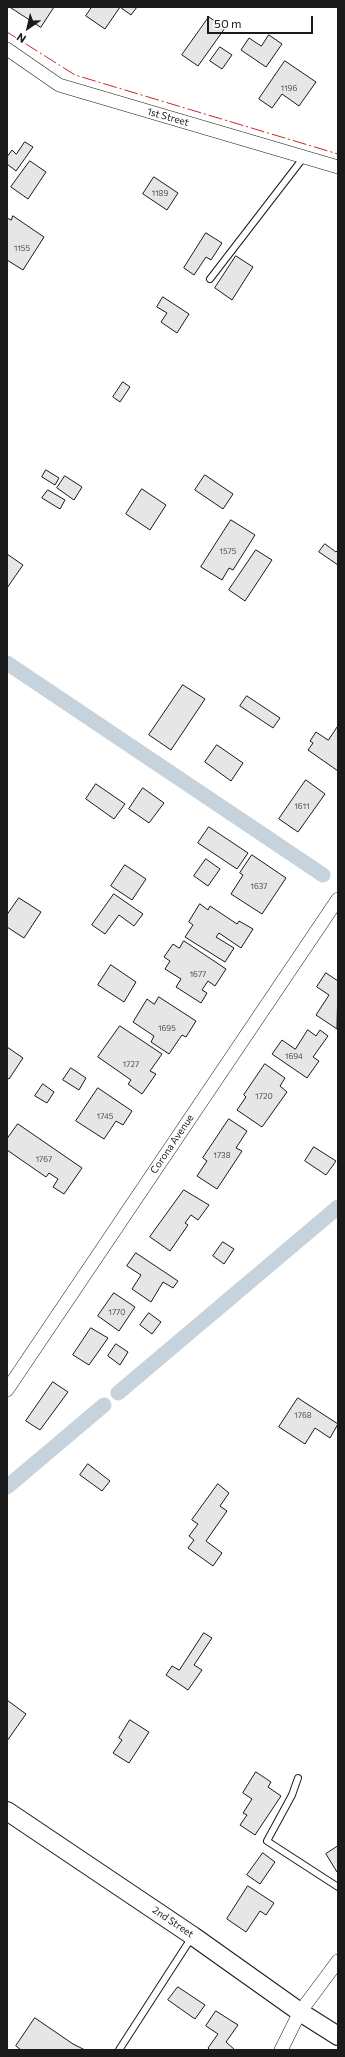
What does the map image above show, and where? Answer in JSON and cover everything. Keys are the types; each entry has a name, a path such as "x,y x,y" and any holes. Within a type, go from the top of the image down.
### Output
{"street":[{"name":"1st Street","path":"7,49 59,85 338,167"},
{"name":"Corona Avenue","path":"7,1390 338,899"},
{"name":"2nd Street","path":"7,1811 193,1936 300,2012 338,2036"},
{"path":"281,2050 300,2012 338,1961"}],"lane":[{"path":"210,279 304,157"},
{"path":"298,1778 292,1795 267,1841 338,1887"},
{"path":"120,2050 193,1936"}],"building":[{"path":"10,7 54,7 41,27"},
{"path":"92,7 120,7 105,29 86,16"},
{"path":"120,7 137,7 131,15"},
{"path":"209,17 225,28 198,66 182,55"},
{"path":"269,35 282,44 266,67 241,50 249,38 261,46"},
{"path":"220,47 232,55 222,69 210,61"},
{"path":"285,61 316,82 299,106 282,94 272,108 259,99"},
{"path":"25,142 33,147 16,171 7,164 7,157 12,150 16,154"},
{"path":"30,161 46,172 28,199 11,187"},
{"path":"154,177 178,193 167,210 143,194"},
{"path":"13,216 44,237 23,270 7,260 7,218 11,220"},
{"path":"206,233 222,243 211,260 206,257 194,275 184,268"},
{"path":"236,256 253,267 232,300 215,288"},
{"path":"163,297 189,314 177,333 161,322 167,313 157,307"},
{"path":"123,382 130,387 120,402 113,397"},
{"path":"46,470 59,478 55,485 42,477"},
{"path":"205,475 233,494 223,509 195,490"},
{"path":"65,476 82,487 74,500 57,488"},
{"path":"142,489 166,505 150,530 126,514"},
{"path":"48,490 65,500 60,509 42,498"},
{"path":"231,520 255,535 233,570 229,568 222,580 201,567"},
{"path":"325,544 336,552 338,550 338,565 319,552"},
{"path":"256,550 272,560 245,601 229,590"},
{"path":"7,554 23,565 7,588"},
{"path":"183,685 205,699 171,750 149,735"},
{"path":"247,696 280,718 273,728 240,706"},
{"path":"338,726 338,771 308,750 313,743 310,741 316,732 328,740"},
{"path":"217,745 243,763 231,781 205,762"},
{"path":"306,780 325,794 298,832 279,819"},
{"path":"96,784 125,804 114,819 86,799"},
{"path":"143,788 164,803 149,823 129,809"},
{"path":"209,827 248,853 237,869 198,843"},
{"path":"252,855 286,878 262,914 231,894 243,875 240,873"},
{"path":"206,859 220,869 208,886 194,876"},
{"path":"125,865 146,879 132,900 111,886"},
{"path":"114,894 143,914 134,926 119,915 105,934 92,925"},
{"path":"19,898 41,912 24,938 7,927 7,915"},
{"path":"200,904 208,910 210,906 237,924 239,921 253,929 241,948 219,933 216,937 234,948 225,962 185,937 193,925 189,922"},
{"path":"184,941 226,969 215,986 208,981 202,990 207,993 201,1003 176,987 181,979 165,969 170,961 164,957 173,944 179,948"},
{"path":"111,965 136,982 124,1002 98,985"},
{"path":"326,973 338,981 337,1029 316,1015 329,995 317,987"},
{"path":"159,997 196,1021 186,1037 182,1035 169,1054 151,1042 154,1036 133,1022 147,999 154,1004"},
{"path":"120,1026 162,1054 150,1071 156,1074 142,1094 128,1084 131,1080 98,1057"},
{"path":"308,1030 316,1036 320,1030 328,1036 313,1057 319,1061 307,1078 272,1054 282,1040 295,1049"},
{"path":"7,1047 23,1058 9,1079 7,1078"},
{"path":"265,1064 285,1078 280,1086 287,1092 262,1127 237,1110 246,1097 244,1095"},
{"path":"71,1068 86,1078 79,1090 63,1080"},
{"path":"43,1084 54,1092 47,1103 35,1096"},
{"path":"98,1088 132,1111 123,1125 116,1121 104,1139 76,1121"},
{"path":"229,1119 247,1131 236,1148 242,1151 217,1189 197,1176 207,1161 203,1158"},
{"path":"18,1124 82,1168 64,1194 53,1187 58,1179 49,1173 46,1177 7,1150 7,1139"},
{"path":"314,1147 336,1161 326,1175 305,1161"},
{"path":"184,1190 209,1205 198,1220 191,1215 185,1223 188,1225 170,1251 150,1237"},
{"path":"223,1242 234,1249 224,1264 213,1256"},
{"path":"136,1253 178,1281 173,1288 163,1282 151,1302 132,1289 141,1275 127,1266"},
{"path":"114,1293 135,1307 119,1331 98,1316"},
{"path":"149,1313 161,1322 152,1334 140,1325"},
{"path":"91,1328 108,1338 89,1365 73,1355"},
{"path":"116,1344 128,1352 120,1365 108,1356"},
{"path":"53,1382 68,1392 40,1430 26,1421"},
{"path":"298,1398 338,1424 330,1438 315,1428 305,1444 279,1427"},
{"path":"88,1464 110,1481 102,1491 80,1475"},
{"path":"218,1484 229,1493 220,1506 227,1511 206,1541 222,1553 213,1566 188,1548 194,1540 189,1536 198,1524 192,1520"},
{"path":"204,1633 212,1638 194,1665 202,1670 188,1690 166,1675 172,1666 179,1670"},
{"path":"7,1700 26,1714 7,1741"},
{"path":"130,1720 149,1732 129,1763 113,1753 122,1740 119,1738"},
{"path":"256,1772 271,1782 268,1787 281,1796 255,1835 240,1825 247,1815 243,1813 252,1799 243,1793"},
{"path":"338,1846 338,1871 337,1872 326,1854"},
{"path":"263,1853 275,1862 260,1884 247,1875"},
{"path":"248,1886 274,1903 266,1915 260,1911 246,1932 227,1919"},
{"path":"178,1987 205,2005 195,2019 168,2000"},
{"path":"216,2011 238,2025 226,2042 235,2050 210,2050 208,2048 218,2034 206,2026"},
{"path":"35,2018 73,2044 85,2050 21,2050 16,2046"}],"waterway":[{"path":"7,663 323,875"},
{"path":"118,1393 338,1207"},
{"path":"7,1487 104,1405"}],"power":[{"path":"7,32 75,75 338,154"}]}
